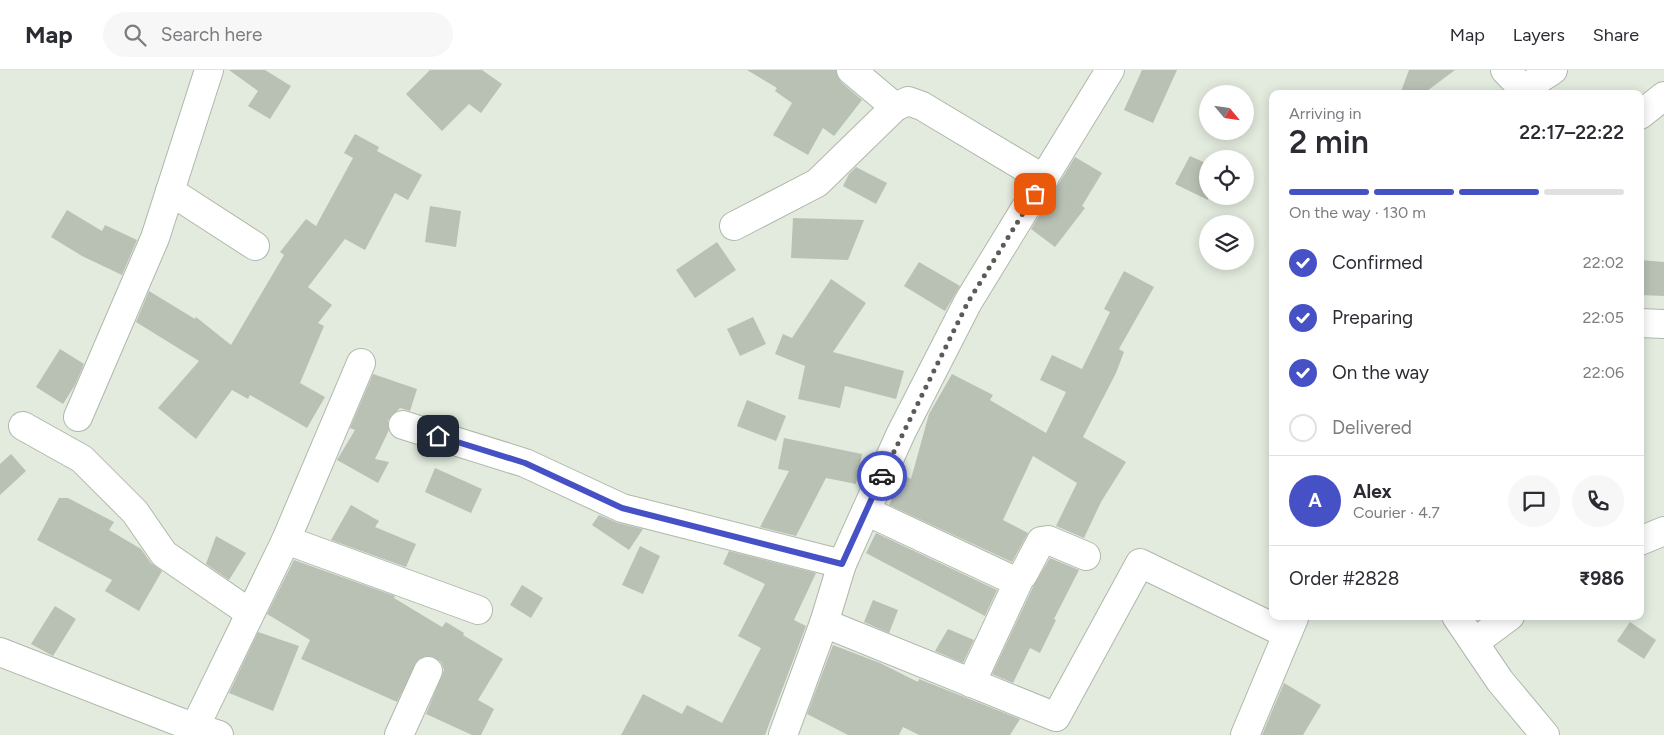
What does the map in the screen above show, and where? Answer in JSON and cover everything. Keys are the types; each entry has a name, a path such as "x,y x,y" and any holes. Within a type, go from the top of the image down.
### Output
{"street":[{"path":"78,417 155,238 209,70"},
{"path":"851,70 895,107"},
{"path":"783,735 824,623 842,564 902,433 968,302 1110,70"},
{"path":"1519,84 1554,70"},
{"path":"1644,112 1664,96"},
{"path":"734,226 817,183 895,107 908,101 922,106 1044,179"},
{"path":"170,191 255,246"},
{"path":"1644,323 1664,324"},
{"path":"0,652 190,729 286,540 361,362"},
{"path":"403,425 525,463 622,508 842,564"},
{"path":"23,426 82,459 135,512 164,554 250,613"},
{"path":"866,511 1010,578 1020,578"},
{"path":"1644,539 1664,531"},
{"path":"286,540 478,610"},
{"path":"971,683 1020,578 1041,541 1048,540 1086,556"},
{"path":"824,623 1056,717 1140,563 1269,616"},
{"path":"1245,735 1291,625 1279,620"},
{"path":"1459,620 1500,681 1545,735"},
{"path":"1475,642 1505,620"},
{"path":"399,735 428,671"}],"building":[{"path":"229,70 265,70 291,86 270,119 248,106 258,91"},
{"path":"430,70 482,70 502,84 481,113 469,104 442,131 406,94"},
{"path":"747,70 836,70 841,82 862,100 834,136 823,128 808,155 773,135 792,103 775,91 777,88"},
{"path":"1142,70 1177,70 1153,123 1124,110"},
{"path":"1409,70 1455,70 1428,90 1402,90"},
{"path":"355,134 379,147 377,151 422,175 408,200 395,193 365,250 345,239 308,287 332,305 318,323 324,326 300,383 325,397 307,428 250,395 248,399 232,390 196,439 158,408 199,361 136,322 149,291 195,319 196,317 231,345 284,255 280,252 306,219 316,226 353,158 344,153"},
{"path":"1190,156 1199,160 1199,196 1175,184"},
{"path":"1075,157 1102,173 1082,206 1085,208 1055,247 1031,229"},
{"path":"856,167 887,183 876,204 843,186 849,174"},
{"path":"430,206 461,211 456,247 425,242"},
{"path":"67,210 102,231 105,225 137,240 122,275 82,256 51,237"},
{"path":"793,218 864,220 848,260 791,258"},
{"path":"717,242 736,270 695,298 676,270"},
{"path":"1644,260 1664,262 1664,296 1644,295"},
{"path":"919,262 960,286 945,311 904,286"},
{"path":"1124,271 1154,287 1119,349 1124,352 1116,373 1083,437 1126,462 1101,502 1084,538 1056,526 1077,483 1033,456 1003,520 1028,533 1012,562 889,505 904,475 911,479 929,414 952,374 993,395 990,400 1046,433 1066,392 1040,380 1052,355 1082,369 1110,312 1104,309"},
{"path":"831,279 866,303 833,352 904,371 896,399 845,386 840,408 798,399 805,366 775,354 783,334 792,338"},
{"path":"753,317 766,344 740,356 727,329"},
{"path":"60,349 84,364 75,385 63,404 36,387"},
{"path":"373,374 417,389 410,411 400,408 388,420 389,430 375,459 389,462 378,483 337,460 355,430 350,428"},
{"path":"747,400 786,416 776,441 737,426"},
{"path":"784,438 862,454 856,484 826,478 796,536 760,527 789,471 778,469"},
{"path":"11,454 26,471 0,495 0,464"},
{"path":"435,468 482,489 471,513 425,492"},
{"path":"59,498 68,498 114,522 109,530 141,549 151,563 162,571 139,611 105,591 112,580 37,540"},
{"path":"351,505 379,521 375,527 416,544 406,567 331,540"},
{"path":"599,515 618,523 643,529 629,550 592,525"},
{"path":"876,533 997,590 985,616 866,553"},
{"path":"216,536 246,553 229,580 206,564"},
{"path":"640,546 660,556 643,594 622,585"},
{"path":"729,551 816,573 794,620 806,626 765,735 621,735 643,694 682,714 687,705 722,723 761,648 738,636 765,584 723,564"},
{"path":"1050,558 1079,570 1054,619 1056,620 1040,653 1030,648 1013,683 992,674 1034,585"},
{"path":"294,560 395,596 394,598 442,627 446,622 464,633 463,635 503,659 478,700 494,709 481,735 472,735 426,714 444,670 441,662 434,657 426,656 419,659 397,702 301,659 310,640 267,614"},
{"path":"522,585 543,598 531,618 510,605"},
{"path":"873,600 898,610 889,633 864,622"},
{"path":"55,606 76,619 53,656 31,644"},
{"path":"1630,622 1656,640 1644,659 1617,641"},
{"path":"948,629 974,640 963,663 935,651"},
{"path":"258,632 299,646 273,711 229,693"},
{"path":"833,645 880,663 918,682 919,679 1020,719 1010,735 919,735 903,727 899,735 848,735 807,714"},
{"path":"1284,683 1321,705 1303,735 1262,735"}],"way so far":[{"path":"882,476 968,302 1035,194"}],"route":[{"path":"438,436 525,463 622,508 842,564 882,476"}]}
